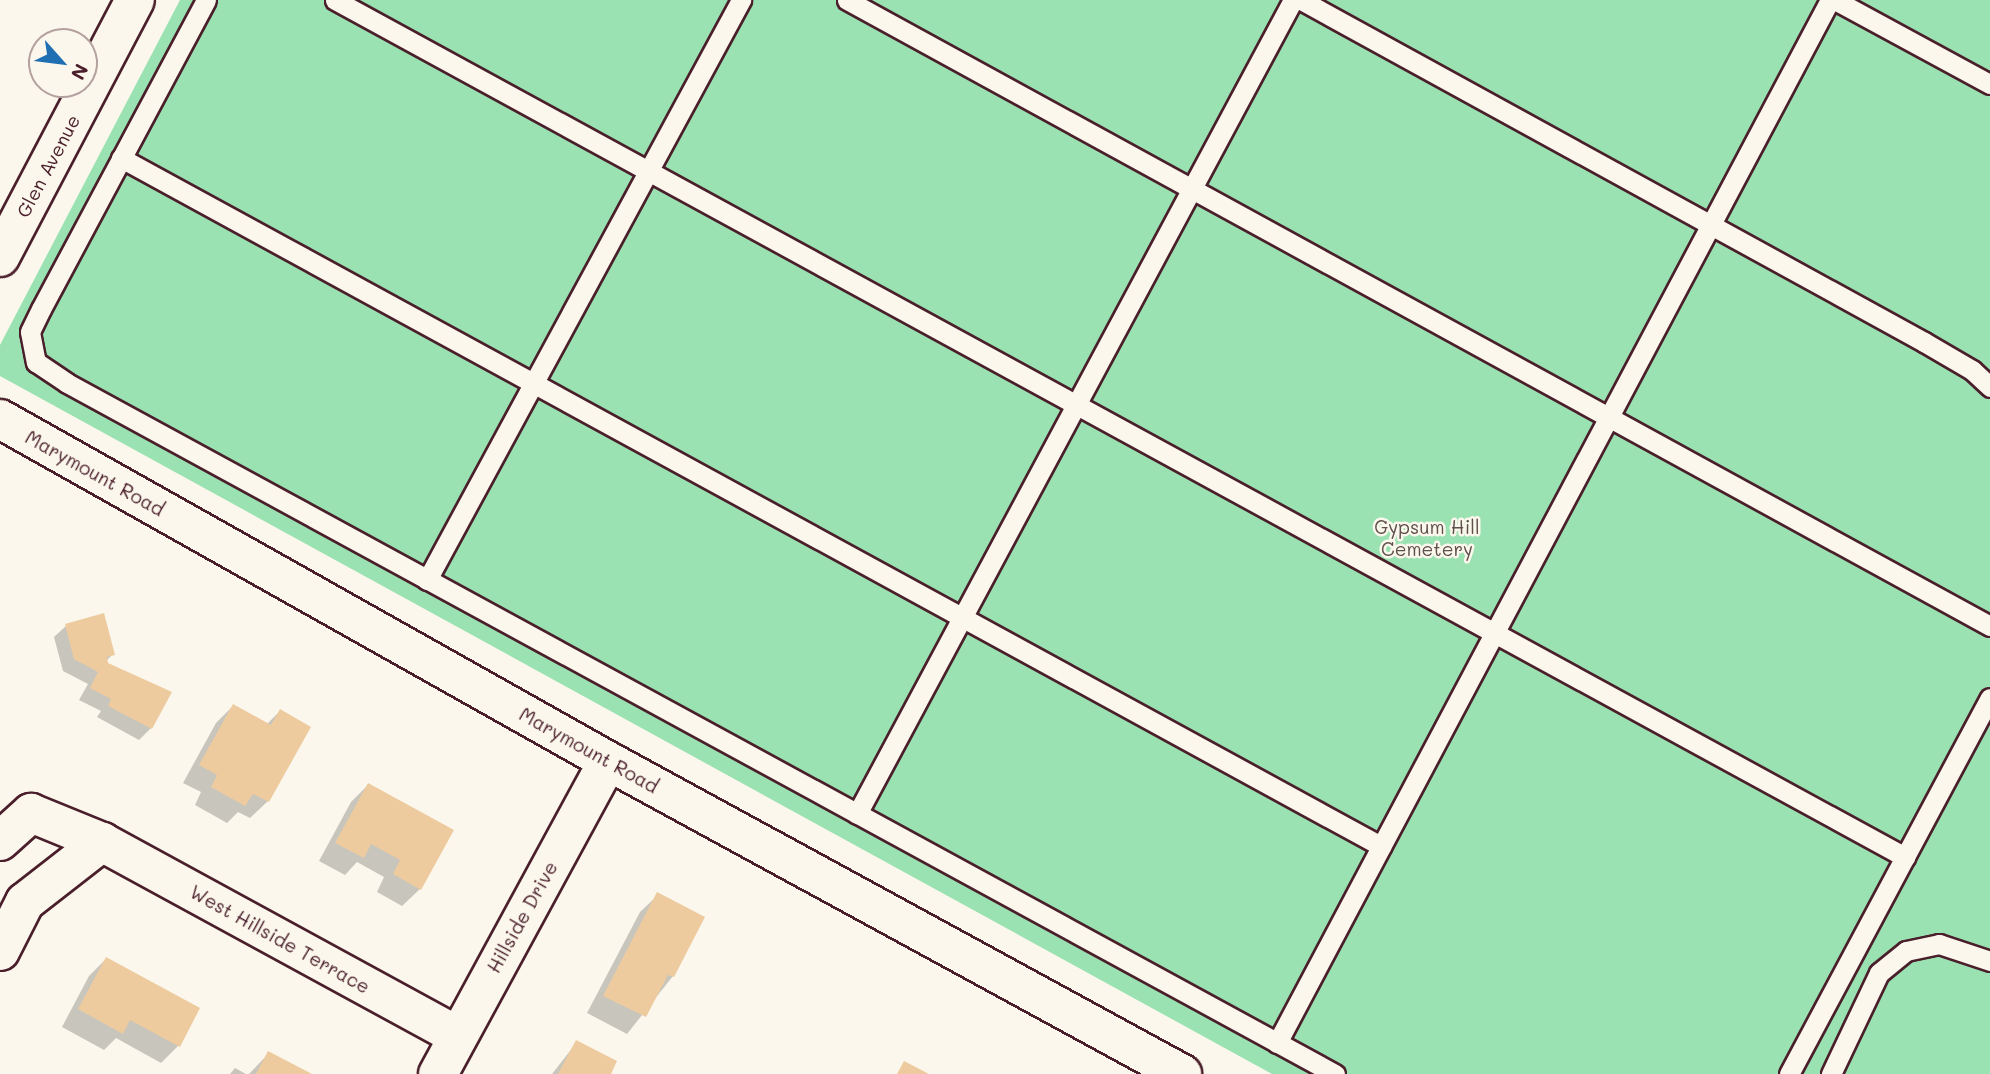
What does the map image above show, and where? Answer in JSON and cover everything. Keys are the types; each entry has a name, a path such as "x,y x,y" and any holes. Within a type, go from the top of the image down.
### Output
{"street":[{"name":"Glen Avenue","path":"0,257 135,0"},
{"name":"Marymount Road","path":"0,419 607,761 1182,1074"},
{"name":"Hillside Drive","path":"438,1074 607,761"},
{"name":"West Hillside Terrace","path":"0,841 31,813 102,842 458,1036"},
{"path":"0,951 25,902 102,842"}],"lane":[{"path":"206,0 30,332 36,362 67,383 1335,1074"},
{"path":"335,0 1905,857"},
{"path":"427,580 741,0"},
{"path":"847,0 1990,626"},
{"path":"857,814 1293,0"},
{"path":"1301,0 1933,348 1990,387"},
{"path":"1277,1043 1710,225 1833,0 1990,84"},
{"path":"121,158 1381,846"},
{"path":"1789,1074 1990,698"},
{"path":"1831,1074 1879,973 1906,951 1939,944 1990,961"}],"green space":[{"name":"Gypsum Hill Cemetery","path":"180,0 1990,0 1990,1074 1272,1074 0,376 0,345"}],"building":[{"path":"104,613 115,655 107,657 108,663 172,692 152,729 108,706 111,699 90,688 98,672 74,659 65,624"},
{"path":"233,704 271,725 280,709 311,727 269,802 253,794 245,806 211,787 217,775 199,765"},
{"path":"368,783 454,830 421,890 393,874 400,860 371,844 364,858 335,843"},
{"path":"657,892 705,917 674,977 668,975 646,1017 603,996"},
{"path":"106,957 200,1008 180,1047 130,1020 123,1034 78,1009"},
{"path":"576,1040 617,1061 611,1074 558,1074"},
{"path":"268,1051 312,1074 256,1074"},
{"path":"904,1061 929,1074 897,1074"}]}
